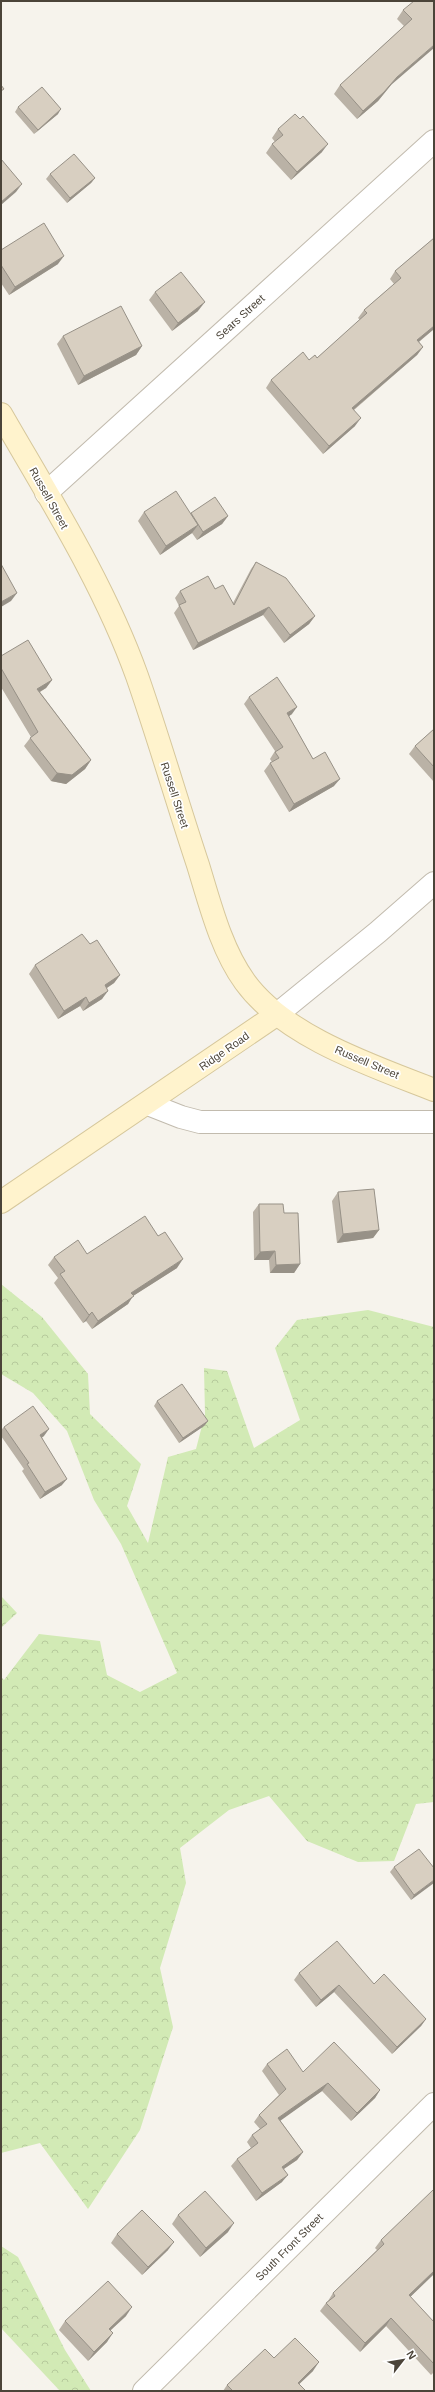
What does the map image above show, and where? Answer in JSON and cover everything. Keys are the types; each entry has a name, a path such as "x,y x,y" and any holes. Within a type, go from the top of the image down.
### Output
{"main road":[{"name":"Russell Street","path":"1,414 94,579 136,675 226,949 246,983 276,1015 327,1044 370,1065 434,1090"},
{"name":"Ridge Road","path":"1,1202 148,1104 276,1015"}],"street":[{"name":"Sears Street","path":"46,493 434,141"},
{"name":"Ridge Road","path":"276,1015 361,946 434,883"},
{"path":"148,1104 181,1117 200,1122 434,1122"},
{"name":"South Front Street","path":"144,2391 434,2104"}],"green space":[{"path":"1,1284 42,1317 88,1374 90,1414 141,1464 127,1506 148,1543 168,1457 196,1449 205,1414 204,1368 227,1371 254,1448 300,1420 275,1348 297,1320 368,1310 434,1327 434,1802 416,1804 394,1861 358,1862 307,1841 269,1796 229,1810 180,1848 186,1883 160,1968 173,2027 140,2130 88,2209 40,2143 1,2153 1,1677 4,1680 39,1634 100,1641 107,1675 140,1692 177,1673 121,1544 94,1500 67,1431 33,1393 1,1374"},
{"path":"1,1596 17,1613 1,1628"},
{"path":"1,2246 18,2257 65,2350 91,2391 60,2391 1,2328"}],"building":[{"path":"414,1 434,1 434,45 397,77 384,92 363,111 340,85 412,19 403,10"},
{"path":"42,87 61,109 38,130 18,107"},
{"path":"295,114 300,119 303,116 328,144 297,172 272,144 283,135 278,129"},
{"path":"74,154 95,178 70,198 50,174"},
{"path":"1,159 22,184 1,202"},
{"path":"44,223 64,256 15,287 1,265 1,250"},
{"path":"434,238 434,326 417,340 423,347 352,408 361,418 329,446 271,380 303,352 309,360 315,355 317,358 367,313 364,310 401,278 395,271"},
{"path":"181,272 205,302 178,323 155,292"},
{"path":"121,306 142,346 84,376 63,336"},
{"path":"176,491 198,525 166,546 144,512"},
{"path":"215,497 228,516 203,532 191,513"},
{"path":"256,562 286,578 315,616 290,635 269,607 198,643 179,605 186,602 180,591 208,576 215,589 223,585 234,605"},
{"path":"1,564 17,593 1,602"},
{"path":"28,640 52,680 37,689 91,760 72,775 57,773 30,738 38,732 1,668 1,656"},
{"path":"277,677 297,707 287,713 313,759 325,752 340,779 294,804 270,763 279,758 275,752 283,747 249,697"},
{"path":"434,729 434,767 415,746"},
{"path":"82,934 90,944 97,940 120,975 105,985 108,991 89,1003 86,997 64,1011 35,965"},
{"path":"374,1189 379,1230 343,1234 338,1192"},
{"path":"259,1204 283,1204 284,1213 298,1213 300,1264 276,1265 275,1251 260,1252"},
{"path":"145,1216 158,1236 165,1232 183,1259 131,1293 134,1296 98,1321 92,1312 89,1315 60,1274 65,1271 54,1257 78,1240 87,1254"},
{"path":"182,1384 208,1421 183,1438 157,1401"},
{"path":"33,1406 49,1429 40,1435 67,1479 45,1492 27,1464 29,1463 4,1427"},
{"path":"419,1849 434,1868 434,1880 414,1895 394,1867"},
{"path":"337,1941 374,1984 384,1974 426,2019 397,2047 339,1985 321,2000 299,1973"},
{"path":"334,2042 380,2090 357,2113 328,2083 278,2118 303,2152 282,2167 288,2175 262,2193 237,2159 258,2143 252,2135 267,2124 259,2115 286,2089 267,2064 287,2049 303,2072"},
{"path":"433,2190 434,2271 409,2295 434,2322 434,2364 391,2318 365,2343 326,2303 335,2296 333,2293 384,2244 381,2240"},
{"path":"205,2191 234,2223 206,2248 178,2215"},
{"path":"142,2210 174,2242 148,2267 117,2234"},
{"path":"108,2281 132,2307 109,2329 113,2333 94,2352 65,2321"},
{"path":"295,2338 319,2362 298,2383 305,2390 304,2391 231,2391 232,2390 227,2385 265,2349 274,2358"}]}
